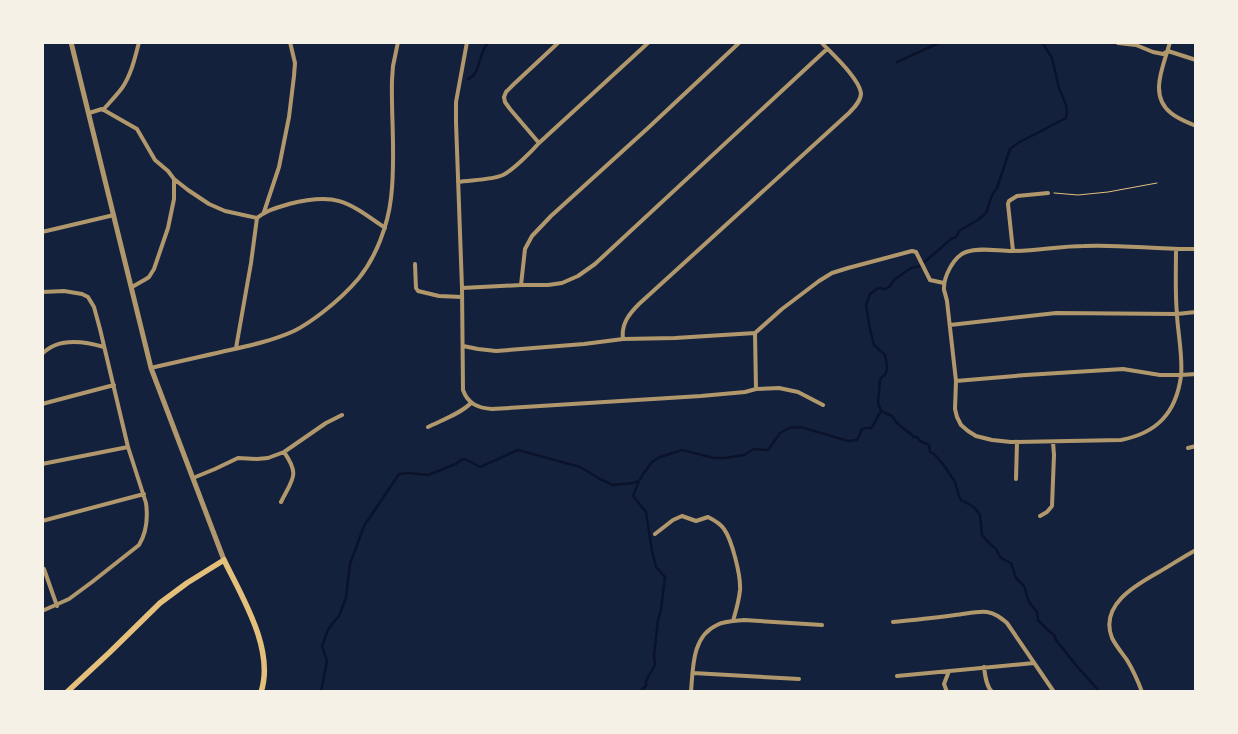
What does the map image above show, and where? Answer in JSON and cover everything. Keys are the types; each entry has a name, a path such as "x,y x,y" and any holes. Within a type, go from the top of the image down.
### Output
{"main road":[{"path":"67,692 160,604 187,583 224,560 262,645 265,664 262,692"}],"street":[{"path":"71,42 151,368 224,560"},
{"path":"103,110 126,80 136,54 138,42"},
{"path":"264,212 279,167 289,117 294,76 294,63 290,42"},
{"path":"151,368 236,348 296,330 327,309 359,278 371,260 385,228 391,200 393,177 392,80 398,42"},
{"path":"467,42 456,102 463,390 471,403 478,407 492,409 682,398 779,388 798,392 823,405"},
{"path":"539,143 510,109 504,97 506,92 558,42"},
{"path":"458,182 503,175 529,154 649,42"},
{"path":"521,285 526,249 532,236 551,216 740,42"},
{"path":"623,339 622,334 625,323 631,312 639,304 857,105 860,98 858,84 822,42"},
{"path":"1170,42 1158,81 1162,104 1171,114 1196,126"},
{"path":"1118,43 1136,45 1163,54 1168,51 1196,60"},
{"path":"462,288 548,285 578,276 595,264 827,49"},
{"path":"89,113 102,109 137,129 155,160 174,179 209,204 225,211 257,218"},
{"path":"132,287 146,279 154,269 168,228 174,199 174,179"},
{"path":"1013,251 1009,201 1017,196 1048,193"},
{"path":"236,348 257,218 264,212 302,201 321,198 340,200 355,207 385,228"},
{"path":"42,232 114,215"},
{"path":"1176,249 1176,314 1181,375 1173,406 1157,424 1132,438 1053,442 992,440 976,436 961,425 955,409 956,381 947,301 944,290 944,283 950,268 958,257 965,252 975,250 1013,251 1085,246 1196,249"},
{"path":"463,346 496,351 623,339 755,333 782,309 832,273 912,251 916,252 930,280 944,283"},
{"path":"415,264 416,288 418,292 439,296 462,297"},
{"path":"42,292 64,291 82,294 88,297 94,307 128,447 144,494 147,519 143,538 139,545 69,599 57,606 42,611"},
{"path":"950,324 1056,313 1176,314 1196,312"},
{"path":"755,333 756,389"},
{"path":"42,354 56,344 91,343 104,347"},
{"path":"956,381 1123,369 1144,373 1196,374"},
{"path":"42,404 114,385"},
{"path":"428,427 466,408 471,403"},
{"path":"193,478 215,470 238,458 268,458 284,452 326,423 342,415"},
{"path":"1016,479 1017,442"},
{"path":"1040,516 1052,506 1053,442"},
{"path":"1188,448 1196,446"},
{"path":"42,464 128,447"},
{"path":"281,502 294,473 292,464 284,452"},
{"path":"42,521 144,494"},
{"path":"655,534 673,520 682,516 696,521 708,517 719,523 728,537 740,581 740,593 733,621"},
{"path":"1142,692 1137,677 1111,635 1112,613 1118,602 1132,589 1196,550"},
{"path":"44,569 57,606"},
{"path":"892,622 972,612 986,612 999,616 1007,623 1054,692"},
{"path":"690,692 696,651 703,637 710,629 733,621 744,620 822,625"},
{"path":"897,676 1034,662"},
{"path":"984,668 992,692"},
{"path":"944,684 949,671"},
{"path":"938,672 947,692"},
{"path":"692,674 799,679"}],"path":[{"path":"1048,193 1078,196 1157,183"}],"waterway":[{"path":"468,79 476,72 482,52 488,42"},
{"path":"897,62 941,42"},
{"path":"639,692 646,686 646,681 655,665 654,655 665,577 656,567 646,512 633,496 643,474 652,462 660,457 682,450 714,458 744,455 754,449 768,450 780,433 789,428 801,427 848,441 857,440 861,430 871,428 881,411 878,403 880,380 885,375 887,367 885,355 874,345 870,329 866,305 870,294 878,288 885,289 889,287 895,279 911,268 920,266 951,239 956,237 959,231 986,213 992,195 997,188 1010,149 1066,118 1066,105 1059,88 1052,58 1042,42"},
{"path":"881,411 892,416 899,425 914,437 929,445 930,452 943,464 955,482 961,500 974,507 980,515 982,535 996,549 1001,558 1011,563 1016,578 1024,586 1029,602 1037,612 1038,620 1054,635 1075,664 1100,692"},
{"path":"321,692 327,661 322,646 328,630 339,616 346,598 350,564 364,526 399,474 428,475 465,459 480,467 518,450 580,467 613,485 639,481"}]}
